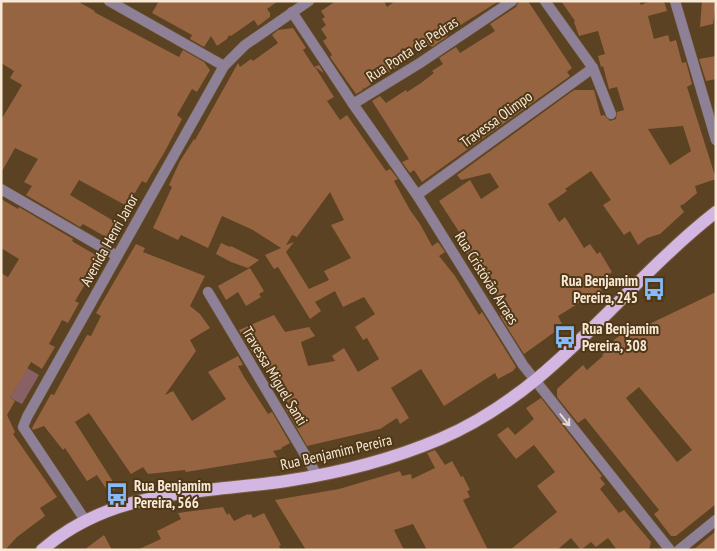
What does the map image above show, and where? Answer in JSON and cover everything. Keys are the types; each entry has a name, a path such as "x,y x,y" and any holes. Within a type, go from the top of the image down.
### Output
{"main road":[{"name":"Rua Benjamim Pereira","path":"42,550 85,520 110,510 163,495 287,481 367,464 441,439 474,422 535,382 693,230 716,212"}],"street":[{"path":"109,1 224,66"},
{"name":"Avenida Henri Janor","path":"85,520 24,427 27,417 224,66 245,45 309,1"},
{"name":"Rua Ponta de Pedras","path":"352,104 420,63 512,1"},
{"path":"546,1 593,68 611,114"},
{"path":"674,1 716,140"},
{"name":"Rua Cristóvão Arraes","path":"292,12 352,104 417,195 535,382 670,550"},
{"name":"Travessa Olimpo","path":"417,195 593,68"},
{"path":"1,189 117,256"},
{"name":"Travessa Miguel Santi","path":"208,292 316,475"},
{"path":"679,550 716,520"}],"shaded area":[{"path":"27,368 39,375 22,404 10,398"}],"building":[{"path":"1,1 77,1 179,57 183,50 204,62 210,70 197,92 192,89 177,115 182,119 164,153 146,183 142,181 127,206 79,180 70,195 122,226 113,241 83,224 80,227 26,195 32,186 24,182 38,159 15,148 1,173 1,120 22,85 10,78 14,71 1,63"},
{"path":"159,1 278,1 267,9 270,17 258,26 254,20 231,36 229,35 227,39 217,46 211,36 204,47 190,39 192,35 152,13"},
{"path":"336,1 384,1 387,7 395,1 499,1 446,34 448,36 432,47 430,45 422,51 417,45 400,55 404,62 364,89 362,87 363,90 356,94 330,57 332,55 323,41 327,38 321,29 326,25 322,19 325,17 321,11"},
{"path":"519,1 528,1 572,68 567,72 570,76 422,182 414,170 410,173 402,162 409,159 372,101 380,96 386,103 421,83 434,73 432,71 443,64 439,58 456,47 460,53 495,31 490,24 516,7"},
{"path":"561,1 639,1 641,5 650,1 664,1 667,11 648,16 654,39 668,35 670,42 676,40 682,63 686,62 692,84 687,87 716,179 695,186 697,193 680,206 684,212 660,234 647,238 638,245 630,231 624,235 603,205 611,200 591,171 565,189 567,191 548,204 559,222 565,217 584,248 590,244 597,254 600,252 612,272 597,283 602,291 587,305 584,300 558,316 563,326 524,354 500,316 508,310 489,285 491,284 479,264 475,266 460,244 465,241 439,201 470,180 481,199 499,187 490,173 461,180 457,175 574,90 594,90 601,116 604,115 610,121 616,119 617,112 624,110 617,87 609,89 603,66 601,67 598,56 605,54 598,31 579,36 575,21","holes":["683,126 691,151 670,165 648,129"]},
{"path":"702,1 716,1 716,3 713,24 700,27"},
{"path":"293,28 306,48 303,50 314,67 319,65 324,73 315,67 334,97 327,101 340,120 347,115 386,171 390,169 398,179 394,181 432,246 438,242 445,252 439,256 455,276 479,315 482,312 516,367 513,371 498,379 495,373 444,406 421,369 391,388 409,418 400,424 397,418 380,429 307,446 284,406 288,403 266,368 265,361 258,362 239,330 274,315 285,332 309,327 315,336 301,342 308,366 335,361 332,356 344,348 358,372 379,359 367,338 363,340 355,327 375,314 364,297 343,307 335,291 315,302 321,311 310,319 278,267 274,269 265,255 281,248 253,230 222,216 208,248 181,235 178,240 153,228 172,187 169,185 180,161 195,140 238,63 240,67 251,59 253,61 278,43 272,35 278,30","holes":["330,192 344,220 331,225 351,258 324,271 329,280 309,289 286,252 294,242 286,245 292,235 297,237"]},
{"path":"716,56 716,79 706,81 699,59"},
{"path":"1,199 18,209 19,207 101,258 75,301 79,303 68,323 62,320 49,344 55,347 42,369 31,362 10,398 15,401 7,415 15,432 13,434 57,497 40,508 45,516 17,537 5,550 1,550 1,273 8,277 19,259 1,248"},
{"path":"221,243 259,260 248,268 231,262 216,254"},
{"path":"136,244 145,248 143,252 205,276 190,306 200,314 210,328 190,340 196,351 165,395 173,391 192,421 226,399 208,372 238,356 243,365 238,366 244,377 268,414 272,412 290,443 282,449 273,451 277,457 186,472 185,470 148,474 143,467 131,474 89,413 75,422 117,488 109,493 97,475 87,481 65,448 63,450 44,426 33,430 32,428 51,394 54,395 87,335 91,336 101,316 96,313"},
{"path":"250,268 264,291 259,294 261,297 246,306 238,292 226,300 218,286"},
{"path":"716,292 716,504 676,536 671,536 654,514 659,510 585,418 578,423 557,397 557,389 583,365 587,370 603,356 615,339 634,326 637,330","holes":["639,387 692,450 677,462 626,398"]},
{"path":"541,398 602,476 600,478 605,484 600,489 619,513 624,510 651,542 649,550 617,550 608,538 596,547 591,542 581,550 571,538 557,550 510,550 557,512 537,486 555,472 534,445 516,459 497,435 508,427 515,435 534,419 526,408"},
{"path":"435,450 445,465 452,461 461,477 463,476 470,490 467,491 470,497 463,500 488,550 427,550 413,524 394,530 404,550 306,550 275,500 339,489 400,471 402,476 411,474 412,479 435,468 427,453"},
{"path":"223,507 227,515 229,513 234,521 248,514 251,514 253,518 264,513 281,545 279,546 281,550 137,550 161,539 157,531 181,519 178,513"},
{"path":"716,531 716,550 693,550"},
{"path":"104,535 112,550 84,550"}],"place":[{"name":"Rua Benjamim Pereira, 245","path":"654,289"},
{"name":"Rua Benjamim Pereira, 308","path":"565,337"},
{"name":"Rua Benjamim Pereira, 566","path":"117,494"}]}
